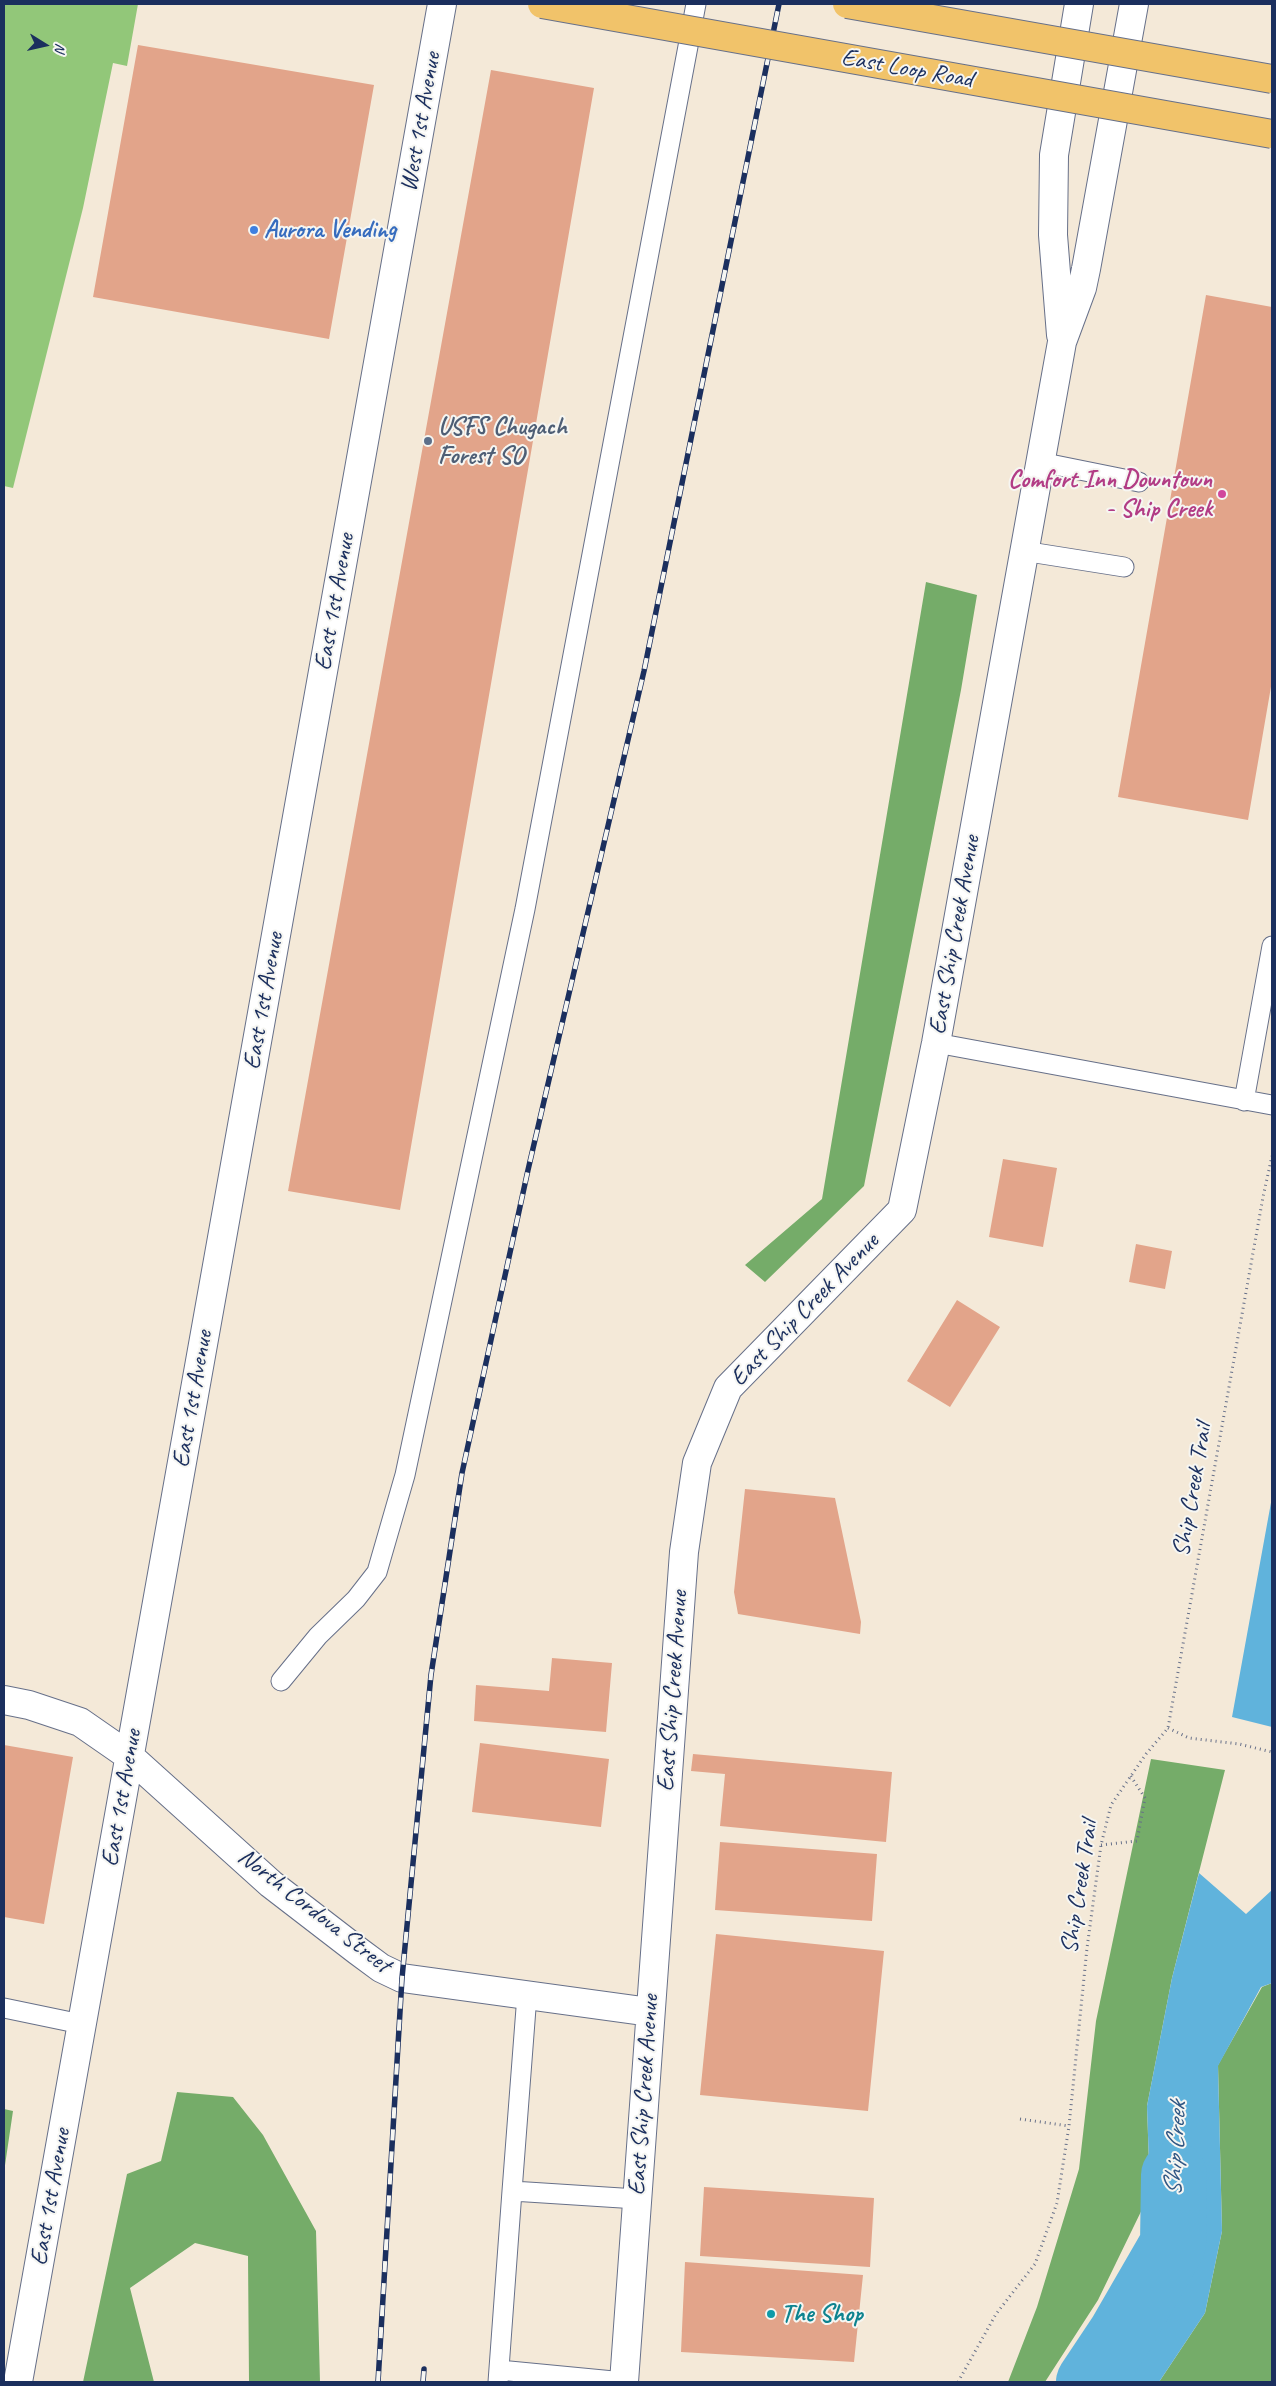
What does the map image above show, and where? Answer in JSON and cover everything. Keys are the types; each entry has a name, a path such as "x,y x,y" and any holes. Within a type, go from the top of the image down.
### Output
{"main road":[{"name":"East Loop Road","path":"542,4 1272,134"},
{"path":"848,4 1272,79"}],"street":[{"name":"West 1st Avenue","path":"367,416 442,4"},
{"path":"1062,342 1053,235 1054,155 1079,4"},
{"path":"1062,342 1082,288 1134,4"},
{"name":"East Ship Creek Avenue","path":"624,2382 684,1552 697,1463 728,1388 902,1210 936,1043 1062,342"},
{"name":"East 1st Avenue","path":"18,2382 367,416"},
{"name":"North Cordova Street","path":"4,1700 29,1705 80,1722 129,1756 271,1884 382,1968 402,1978 650,2012"}],"lane":[{"path":"281,1681 318,1636 356,1599 377,1572 405,1474 525,909 696,4"},
{"path":"1040,462 1139,482"},
{"path":"1024,551 1124,567"},
{"path":"1244,1101 1272,946"},
{"path":"936,1043 1272,1105"},
{"path":"527,1995 499,2376 624,2382"},
{"path":"4,2008 81,2024"},
{"path":"512,2191 637,2199"}],"path":[{"name":"Ship Creek Trail","path":"958,2382 961,2373 996,2314 1036,2264 1057,2203 1069,2126 1087,1948 1101,1844 1111,1804 1130,1775 1168,1728 1263,1197 1272,1156"},
{"path":"1168,1728 1189,1738 1239,1744 1272,1752"},
{"path":"1101,1844 1137,1841 1146,1798 1130,1775"},
{"path":"1020,2119 1069,2126"}],"green space":[{"path":"4,4 138,4 127,66 113,63 83,208 13,488 4,486"},
{"path":"926,582 977,595 961,690 864,1186 765,1282 745,1265 822,1199"},
{"path":"1151,1759 1225,1770 1172,1978 1147,2106 1150,2193 1098,2300 1045,2382 1008,2382 1037,2307 1079,2169 1096,2021"},
{"path":"1272,1983 1272,2382 1159,2382 1205,2313 1222,2231 1218,2065 1262,1987"},
{"path":"177,2092 233,2097 263,2135 316,2231 320,2382 249,2382 248,2256 195,2243 130,2288 154,2382 83,2382 127,2174 161,2161"},
{"path":"4,2109 13,2111 4,2172"}],"water":[{"path":"1272,1497 1272,1727 1232,1717"},
{"path":"1199,1873 1246,1914 1272,1890 1272,1983 1261,1987 1218,2066 1222,2231 1205,2313 1159,2382 1069,2382 1165,2284 1150,2193 1147,2106 1172,1978"}],"building":[{"path":"138,45 374,85 329,339 93,297"},
{"path":"491,70 594,88 400,1210 288,1191"},
{"name":"Comfort Inn Downtown - Ship Creek","path":"1206,295 1272,307 1272,681 1248,820 1118,797"},
{"path":"1003,1159 1057,1168 1043,1247 989,1237"},
{"path":"1136,1244 1172,1251 1165,1289 1129,1282"},
{"path":"957,1300 1000,1327 950,1407 907,1381"},
{"path":"745,1489 835,1498 861,1622 860,1634 738,1614 734,1592"},
{"path":"552,1658 612,1663 606,1732 474,1721 476,1685 549,1691"},
{"path":"480,1743 609,1759 601,1827 472,1812"},
{"path":"4,1745 73,1757 44,1924 4,1917"},
{"path":"693,1754 892,1772 886,1842 720,1826 725,1774 691,1771"},
{"path":"720,1842 877,1854 872,1921 715,1910"},
{"path":"716,1934 884,1951 868,2111 700,2095"},
{"path":"704,2187 874,2198 870,2267 700,2256"},
{"name":"The Shop","path":"685,2262 863,2275 854,2362 681,2352"}],"waterway":[{"name":"Ship Creek","path":"1089,2382 1121,2334 1173,2244 1174,2175"}],"railway":[{"path":"378,2382 402,1978 431,1675 462,1473 528,1170 644,671 779,4"},
{"path":"423,2382 424,2369"}],"place":[{"name":"Aurora Vending","path":"254,230"},
{"name":"USFS Chugach Forest SO","path":"428,441"},
{"name":"Comfort Inn Downtown - Ship Creek","path":"1222,494"},
{"name":"The Shop","path":"771,2314"}]}
